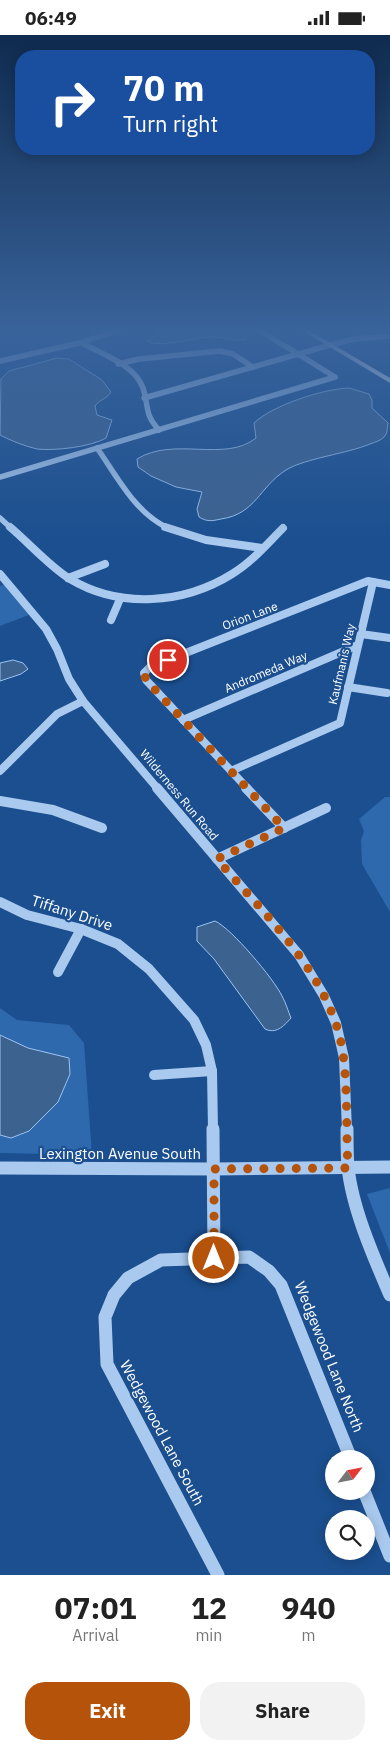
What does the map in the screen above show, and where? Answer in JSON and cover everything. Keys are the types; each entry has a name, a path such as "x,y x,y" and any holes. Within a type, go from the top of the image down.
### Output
{"street":[{"path":"144,400 147,417 159,430"},
{"path":"0,477 259,400"},
{"path":"97,448 143,510 156,521 188,535 262,548"},
{"path":"1,520 68,578 92,592 120,599 158,599 192,592 230,575 283,528"},
{"path":"68,578 105,563"},
{"name":"Wilderness Run Road","path":"0,574 4,584 46,629 57,649 69,679 83,701 299,955 325,996 336,1022 343,1054 348,1168 372,1254 390,1295"},
{"name":"Orion Lane","path":"146,680 144,673 150,667 368,581 373,582"},
{"path":"373,582 390,585"},
{"name":"Kaufmanis Way","path":"231,771 340,723 373,582"},
{"path":"111,620 120,599"},
{"path":"361,633 390,638"},
{"name":"Andromeda Way","path":"183,720 358,645"},
{"path":"146,680 284,828"},
{"path":"348,687 387,693"},
{"path":"0,771 57,714 83,701"},
{"path":"0,801 53,810 102,828"},
{"path":"217,859 326,808"},
{"name":"Tiffany Drive","path":"0,902 27,915 80,929 118,944 149,969 194,1020 206,1045 212,1071 214,1258"},
{"path":"58,972 80,929"},
{"path":"154,1075 212,1071"},
{"name":"Lexington Avenue South","path":"0,1168 214,1169 390,1167"},
{"name":"Wedgewood Lane North","path":"214,1258 249,1257 269,1271 281,1285 347,1450"},
{"name":"Wedgewood Lane South","path":"214,1258 161,1260 128,1278 114,1295 105,1317 107,1364 218,1575"},
{"path":"368,1500 390,1556"}],"shaded area":[{"path":"1,400 102,400 95,406 97,415 112,420 106,438 91,444 62,449 37,449 0,435"},
{"path":"297,400 372,400 372,408 388,423 387,432 381,440 304,462 286,470 269,484 250,506 242,512 212,521 199,517 197,509 202,492 176,487 151,476 138,467 137,459 151,453 183,449 230,449 244,445 256,438 254,423 262,416"},
{"path":"8,583 34,613 0,626 0,586"},
{"path":"13,660 23,663 28,669 21,674 0,681 0,663"},
{"path":"385,797 390,797 390,912 362,864 361,840 364,831 359,819"},
{"path":"215,921 231,933 262,967 285,1001 291,1018 279,1029 273,1031 265,1029 214,959 197,941 197,927"},
{"path":"0,1008 17,1020 69,1025 84,1043 92,1155 0,1153"},
{"path":"0,1035 28,1048 69,1058 70,1074 58,1102 29,1131 11,1138 0,1135"},
{"path":"390,1188 390,1253 367,1194"}],"route":[{"path":"168,660 150,667 144,673 146,680 284,828 217,859 299,955 325,996 336,1022 343,1054 348,1168 214,1169 214,1258"}]}
